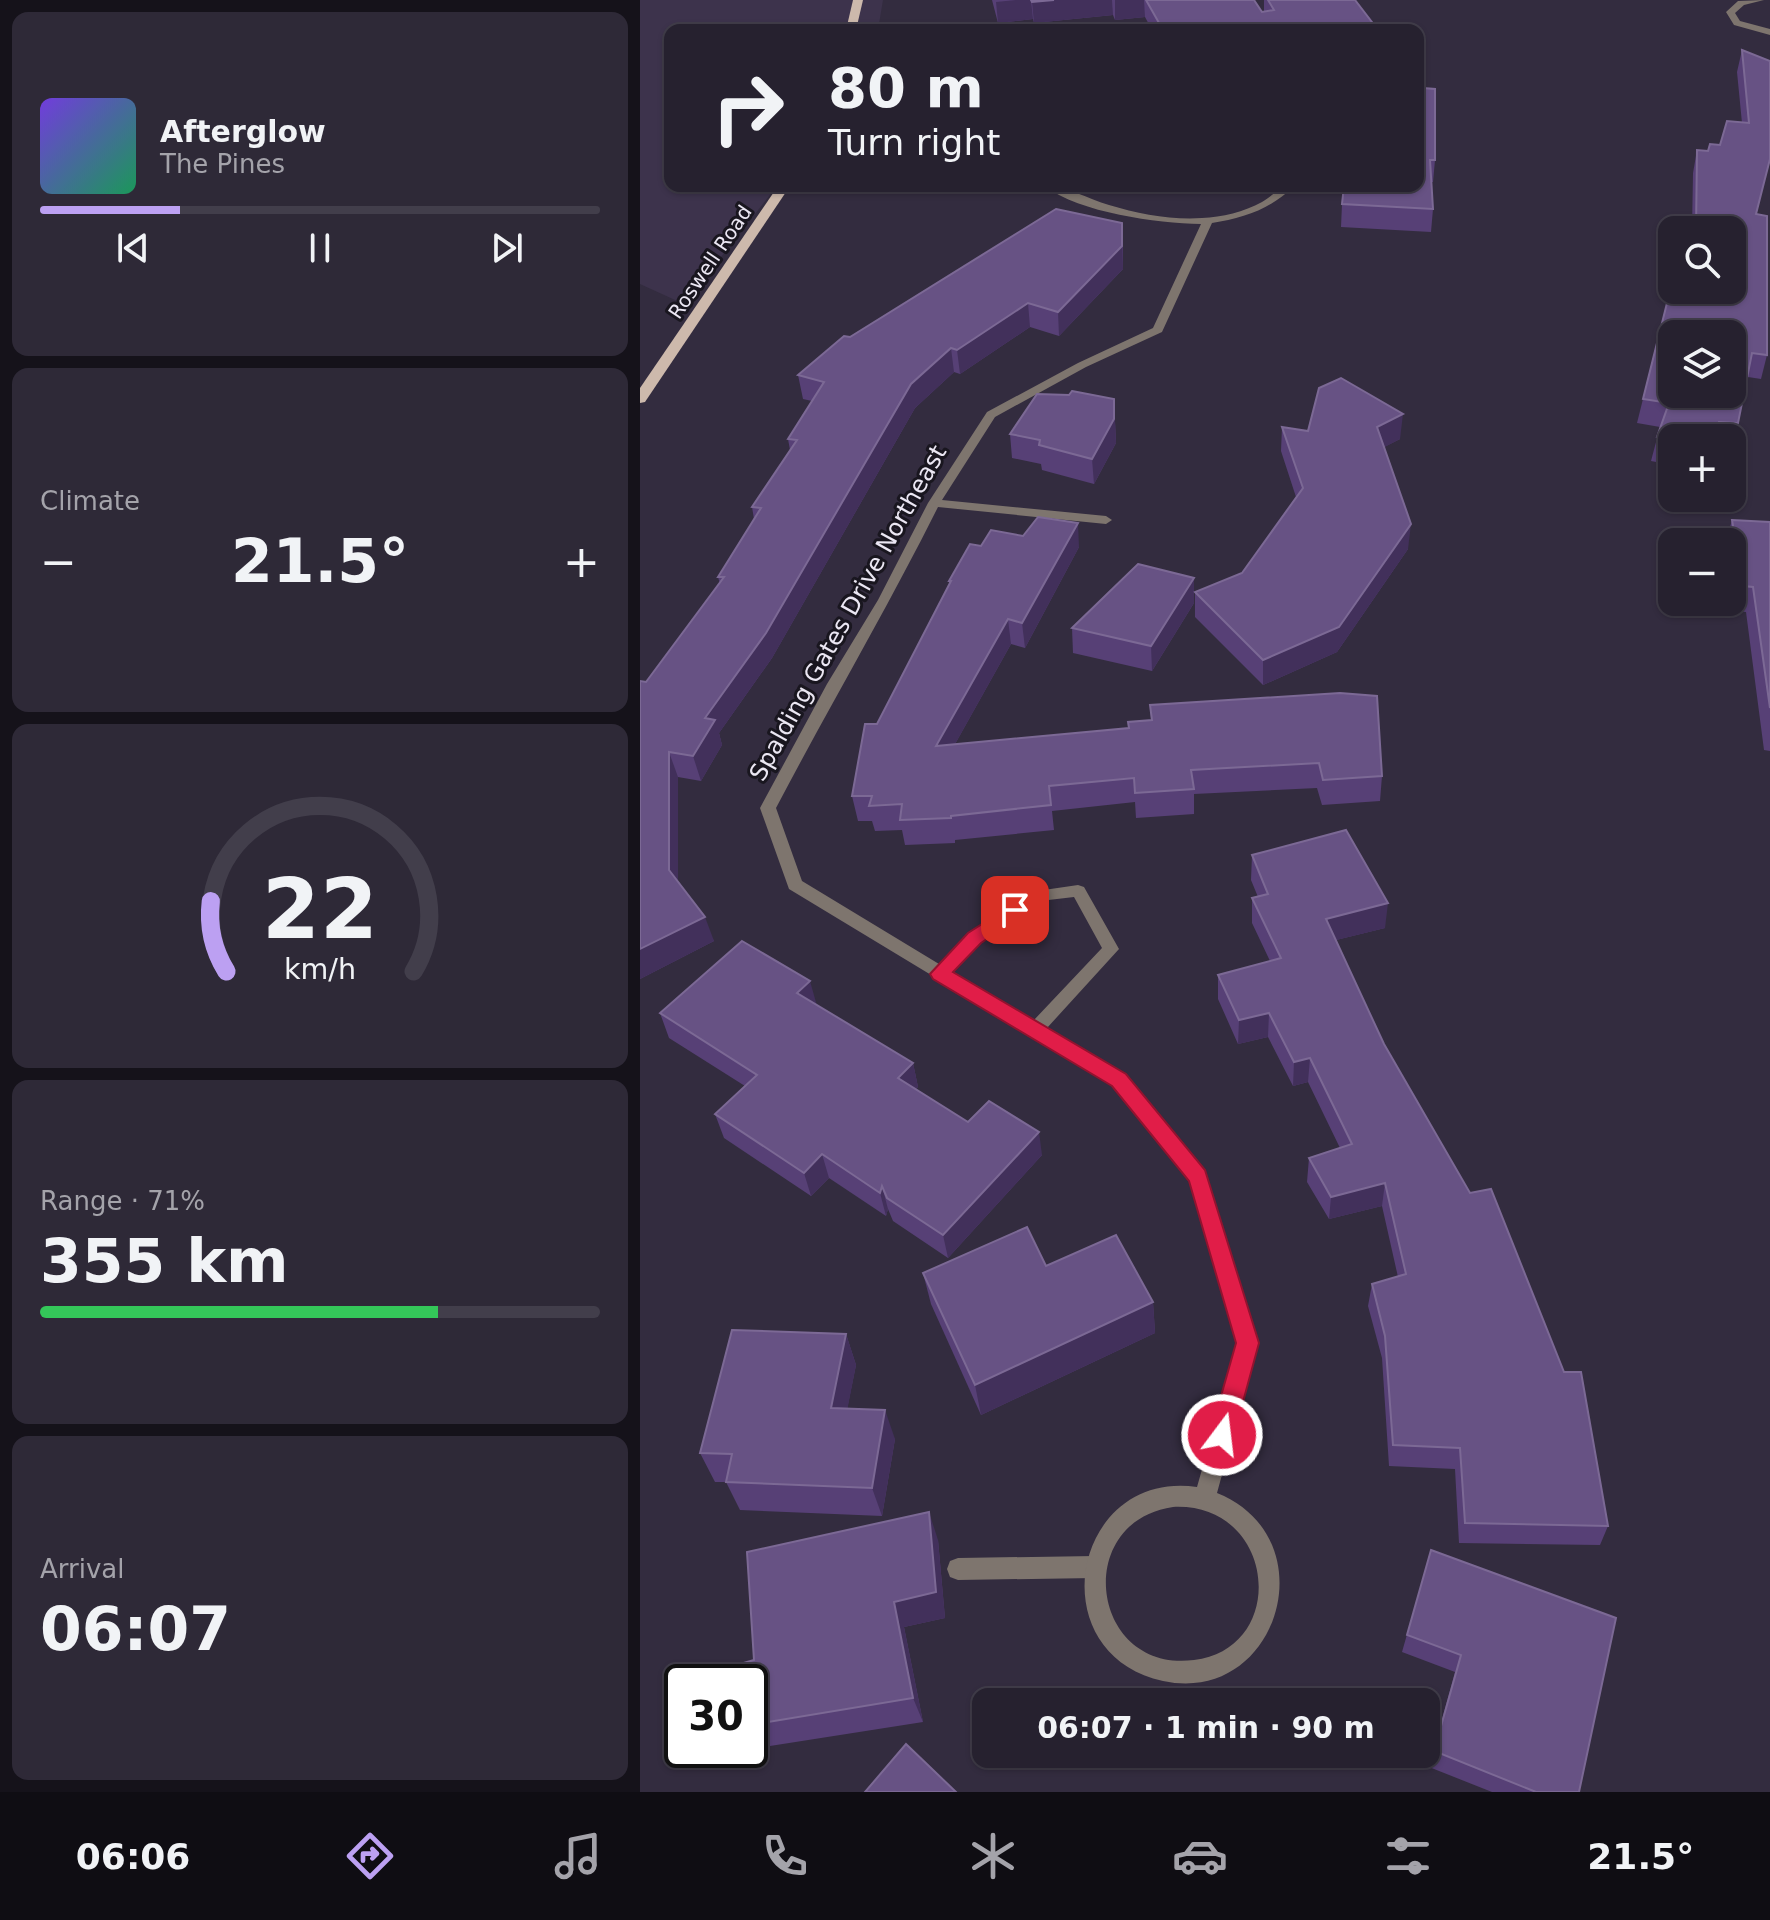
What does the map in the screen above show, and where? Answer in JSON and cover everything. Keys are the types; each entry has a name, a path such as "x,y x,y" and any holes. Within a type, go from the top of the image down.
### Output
{"main road":[{"path":"852,24 858,0"},
{"name":"Roswell Road","path":"640,399 780,192"}],"street":[{"path":"1770,1 1741,3 1730,12 1737,23 1770,32"},
{"path":"1061,192 1131,215 1166,221 1208,220 1248,212 1276,199 1283,192"},
{"name":"Spalding Gates Drive Northeast","path":"1205,1497 1248,1343 1198,1177 1119,1080 795,885 768,808 834,684 885,600 934,503 991,415 1082,365 1158,330 1208,220"},
{"path":"934,503 1106,520"},
{"path":"940,974 974,938 1036,896 1078,891 1111,949 1035,1030"},
{"path":"1171,1494 1205,1497 1235,1511 1258,1536 1269,1569 1268,1604 1252,1636 1227,1661 1192,1673 1157,1669 1125,1654 1103,1626 1093,1592 1095,1567 1114,1527 1139,1505 1171,1494"},
{"path":"958,1569 1095,1567"}],"shaded area":[{"path":"640,0 883,0 879,24 664,24 664,192 772,192 684,304 640,284"}],"building":[{"path":"1146,0 1254,0 1262,12 1274,10 1268,0 1355,0 1373,24 1160,24"},
{"path":"1742,50 1770,61 1770,159 1756,214 1767,216 1767,355 1752,353 1746,383 1746,320 1663,320 1667,304 1746,304 1746,216 1696,216 1697,150 1708,151 1710,144 1720,145 1727,121 1749,123"},
{"path":"1424,88 1435,89 1435,160 1430,160 1433,209 1342,204 1343,192 1424,192"},
{"path":"1056,209 1122,223 1122,246 1058,312 1028,303 957,350 951,348 911,384 766,633 705,718 715,720 693,756 669,752 669,870 705,917 640,949 640,681 646,682 724,577 718,577 761,508 752,507 797,440 788,439 824,382 798,375 844,336 850,337"},
{"path":"1658,339 1658,401 1643,399"},
{"path":"1341,378 1403,414 1377,427 1411,524 1339,627 1263,660 1195,592 1242,573 1303,488 1282,427 1308,431 1319,388"},
{"path":"1072,391 1114,399 1114,419 1092,459 1039,445 1040,440 1010,434 1037,394 1069,395"},
{"path":"1667,408 1741,408 1738,423 1662,424"},
{"path":"1038,517 1078,523 1022,623 1008,619 936,746 1129,728 1128,722 1152,720 1150,705 1340,693 1377,696 1382,776 1323,780 1319,763 1191,770 1194,789 1135,793 1134,778 1049,786 1051,805 951,818 900,820 902,804 869,806 872,796 852,796 865,724 877,724 970,544 981,546 991,530 1023,536"},
{"path":"1732,520 1770,522 1770,708 1753,587 1746,586 1746,528 1733,528"},
{"path":"1138,564 1194,578 1151,646 1072,628"},
{"path":"1346,830 1388,903 1326,919 1384,1044 1470,1193 1491,1189 1564,1372 1581,1372 1608,1526 1465,1523 1460,1448 1393,1445 1385,1336 1372,1284 1406,1274 1385,1183 1331,1197 1309,1158 1352,1144 1310,1058 1294,1062 1269,1013 1239,1020 1218,975 1281,958 1252,898 1268,894 1252,855"},
{"path":"742,941 810,981 797,993 913,1063 898,1078 968,1122 989,1101 1039,1132 943,1235 887,1198 882,1186 880,1193 822,1154 804,1173 715,1114 757,1075 660,1013"},
{"path":"1027,1227 1046,1266 1116,1235 1153,1302 975,1385 923,1273"},
{"path":"732,1330 846,1334 831,1408 885,1410 872,1488 726,1482 732,1454 700,1453"},
{"path":"929,1512 936,1592 894,1602 913,1698 768,1722 768,1664 740,1664 754,1660 747,1552"},
{"path":"1431,1550 1616,1618 1579,1792 1536,1792 1440,1753 1440,1730 1461,1655 1407,1635"},
{"path":"906,1744 956,1792 865,1792"}],"route":[{"path":"1015,910 974,938 940,974 1119,1080 1198,1177 1248,1343 1222,1435"}]}
